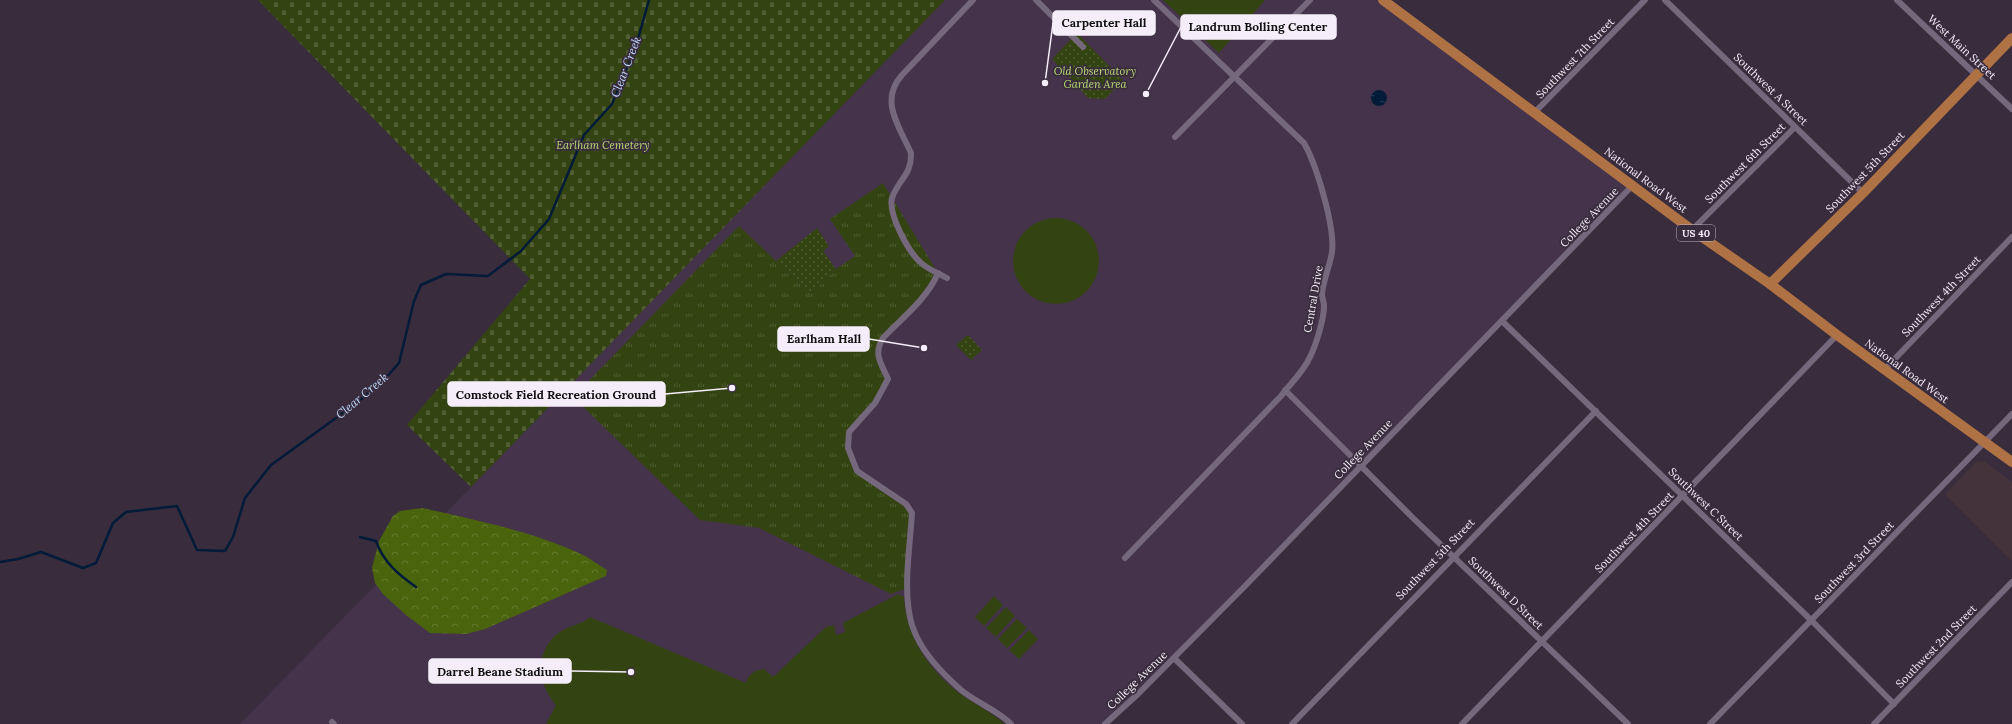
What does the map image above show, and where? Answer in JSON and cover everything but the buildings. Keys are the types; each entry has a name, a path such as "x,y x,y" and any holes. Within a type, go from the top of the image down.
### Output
{"main road":[{"name":"National Road West","path":"1383,0 1692,230 1770,284 1837,335 2012,462"},
{"name":"Southwest 5th Street","path":"1770,284 1862,193 2012,38"}],"street":[{"path":"947,278 920,262 907,244 893,212 892,199 906,177 911,161 910,153 890,103 890,93 894,84 902,75 973,0"},
{"path":"1036,0 1083,47"},
{"name":"Central Drive","path":"1125,558 1302,371 1310,356 1318,333 1324,307 1322,294 1332,253 1332,239 1320,184 1310,154 1304,143 1154,0"},
{"path":"1175,137 1310,0"},
{"name":"Southwest 7th Street","path":"1535,112 1645,0"},
{"name":"Southwest A Street","path":"1664,0 1862,193"},
{"name":"West Main Street","path":"1897,0 1977,74 2012,109"},
{"name":"Southwest 6th Street","path":"1692,230 1795,127"},
{"name":"College Avenue","path":"1105,724 1174,658 1633,185"},
{"name":"Southwest 4th Street","path":"1885,369 2012,237"},
{"path":"938,273 933,284 922,298 878,345 877,351 888,379 875,403 849,432 848,448 857,471 906,504 912,513 908,603 912,625 918,639 930,658 950,680 963,691 991,708 1011,724"},
{"name":"Southwest C Street","path":"1502,321 1811,620 1894,704"},
{"name":"Southwest 4th Street","path":"1462,724 1837,335"},
{"name":"Southwest D Street","path":"1285,390 1454,557 1628,724"},
{"name":"Southwest 5th Street","path":"1292,724 1596,411"},
{"name":"Southwest 3rd Street","path":"1710,724 2012,414"},
{"name":"Southwest 2nd Street","path":"1874,724 2012,582"},
{"path":"1174,658 1242,724"}],"shaded area":[{"path":"945,0 1383,0 1633,185 1520,303 1105,724 1011,724 991,708 976,724 240,724"},
{"path":"1984,461 2012,482 2012,561 1945,494 1976,462"}],"green space":[{"name":"Earlham Cemetery","path":"258,0 945,0 471,487 407,425 530,279"},
{"path":"1163,0 1265,0 1219,53"},
{"name":"Old Observatory Garden Area","path":"1077,33 1123,80 1105,99 1088,98 1052,59"},
{"path":"883,183 938,273 933,284 878,345 888,379 875,403 849,432 848,448 857,471 883,487 912,513 908,588 891,594 759,528 700,520 573,397 739,226 811,294 836,269 855,256 830,219"},
{"path":"1056,218 1072,221 1080,225 1092,237 1096,245 1099,261 1096,277 1092,285 1080,297 1072,301 1056,304 1040,301 1032,297 1020,285 1016,277 1013,261 1016,245 1020,237 1032,225 1040,221"},
{"path":"817,228 829,246 823,251 836,269 811,294 776,261"},
{"path":"968,335 982,350 971,360 956,345"},
{"path":"422,508 503,527 563,546 584,556 607,570 606,576 485,629 466,634 430,633 406,615 383,594 375,583 372,568 379,541 393,516 400,511"},
{"path":"898,594 904,597 909,625 914,638 921,651 938,673 959,693 1005,724 546,724 556,705 545,687 542,677 542,657 552,639 560,632 583,622 590,617 746,683 750,675 755,671 764,669 773,677 826,627 834,625 836,635 845,632 843,623"},
{"path":"994,596 1003,605 984,626 975,617"},
{"path":"1006,607 1015,616 996,637 986,628"},
{"path":"1017,619 1027,628 1007,648 998,639"},
{"path":"1029,630 1038,639 1019,659 1009,650"}],"water":[{"path":"1379,90 1386,95 1387,98 1382,105 1379,106 1372,101 1371,98 1376,91"}],"waterway":[{"name":"Clear Creek","path":"0,562 18,559 41,552 83,568 96,563 113,523 126,512 177,506 197,550 225,551 233,537 245,498 271,465 354,405 383,381 399,363 414,301 421,285 446,274 488,276 521,251 549,219 584,135 612,104 636,46 649,0"},
{"path":"360,537 376,541 387,562 416,587"}],"place":[{"name":"Carpenter Hall","path":"1045,83"},
{"name":"Landrum Bolling Center","path":"1146,94"},
{"name":"Earlham Hall","path":"924,348"},
{"name":"Comstock Field Recreation Ground","path":"732,388"},
{"name":"Darrel Beane Stadium","path":"631,672"}]}
